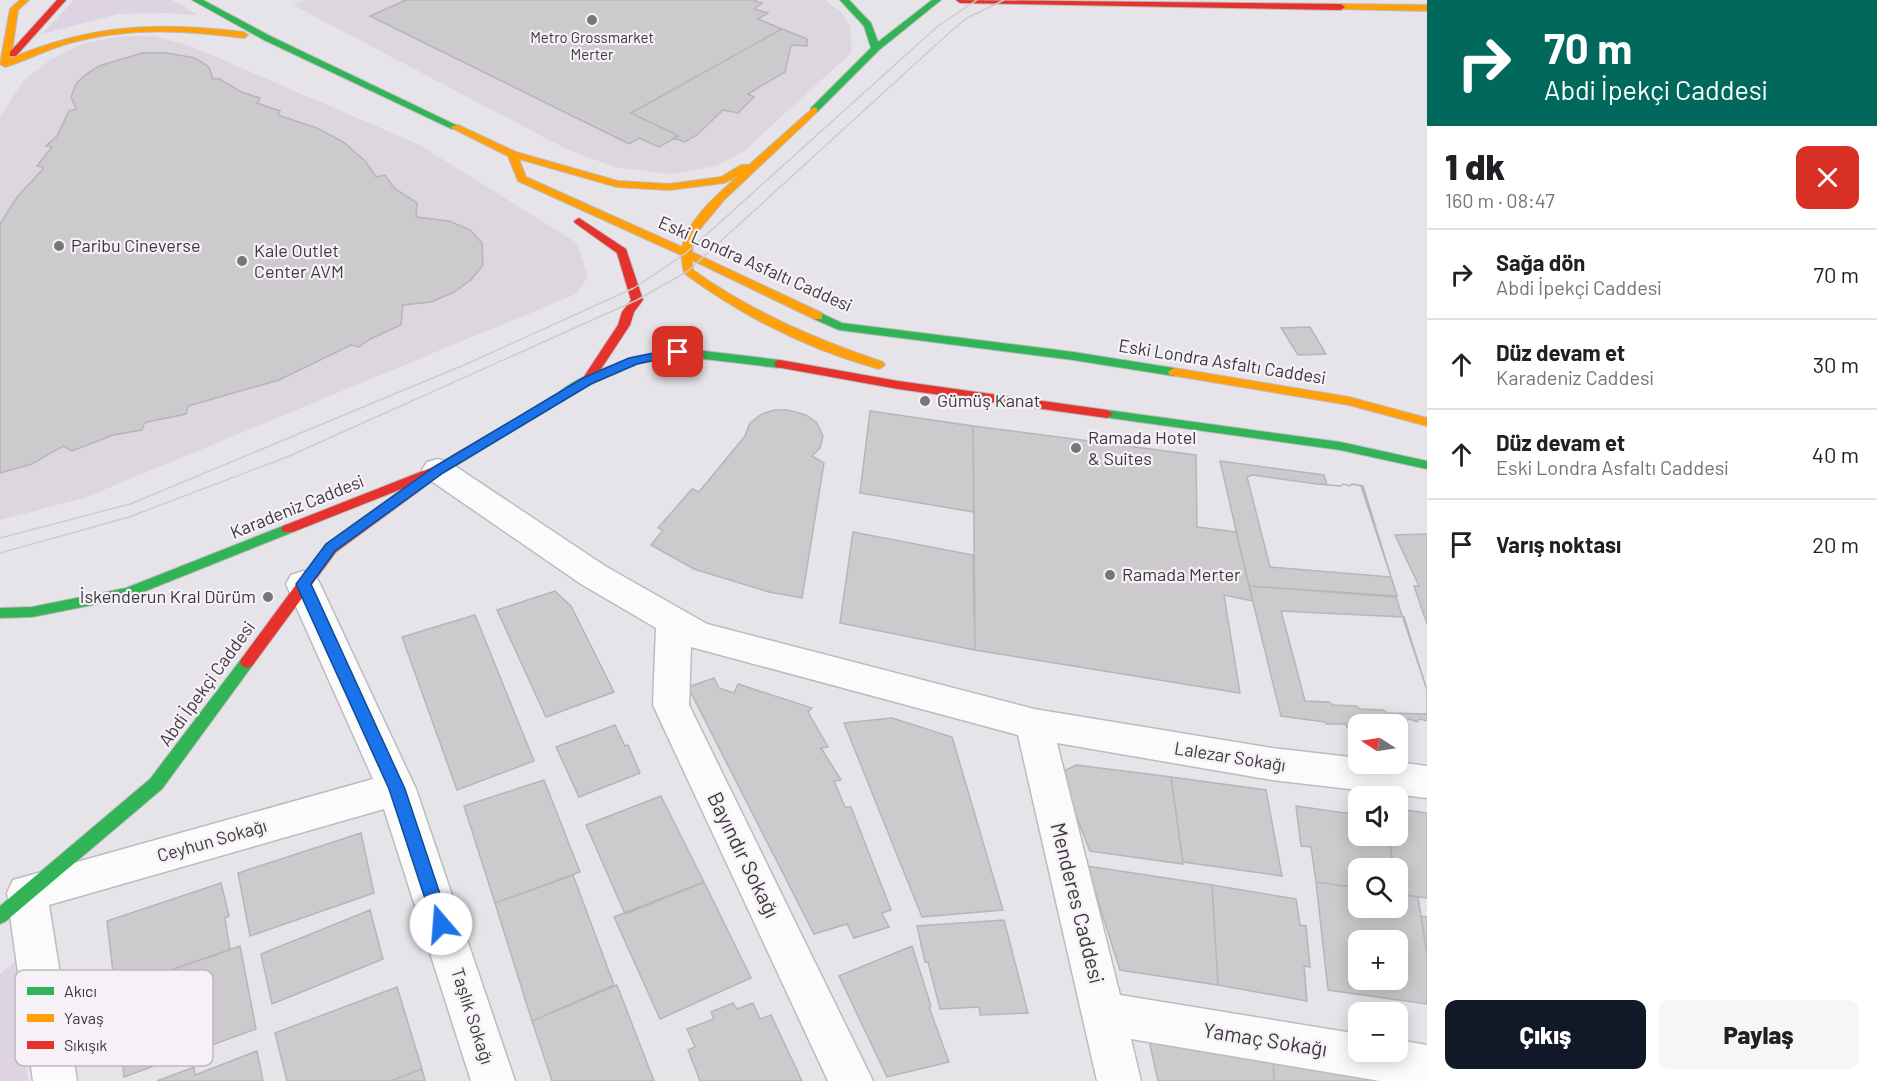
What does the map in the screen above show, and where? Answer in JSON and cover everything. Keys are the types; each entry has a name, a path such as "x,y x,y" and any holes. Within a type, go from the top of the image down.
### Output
{"main road":[{"path":"2,67 62,0"},
{"path":"196,0 267,38 512,154 616,184 669,187 724,180 769,152"},
{"path":"844,0 868,25 876,48"},
{"path":"937,0 876,48 840,86 720,198 690,234 686,254 688,271 736,305 779,328 838,352 904,373 1018,401"},
{"path":"960,0 1427,8"},
{"path":"2,67 13,9"},
{"path":"260,18 267,38"},
{"path":"2,67 42,46 79,35 139,26 202,28 267,38"},
{"path":"512,154 522,179 621,251 634,288 637,300 628,312 624,325 587,381"},
{"name":"Eski Londra Asfaltı Caddesi","path":"522,179 839,326 1096,359 1349,401 1427,422"},
{"path":"587,381 634,361 678,352 756,360 898,385 1340,446 1427,465"},
{"name":"Karadeniz Caddesi","path":"0,613 33,612 128,593 438,470 587,381"},
{"name":"Abdi İpekçi Caddesi","path":"14,904 156,784 330,548 438,470"}],"street":[{"name":"Lalezar Sokağı","path":"438,470 593,575 697,635 1034,724 1272,764 1427,782"},
{"name":"Taşlık Sokağı","path":"303,584 397,789 494,1081"},
{"name":"Bayındır Sokağı","path":"674,622 671,705 851,1081"},
{"name":"Menderes Caddesi","path":"1034,724 1119,1081"},
{"name":"Ceyhun Sokağı","path":"14,904 397,789"},
{"path":"14,904 29,970"},
{"name":"Yamaç Sokağı","path":"1103,1013 1427,1068"},
{"path":"52,1066 55,1081"}],"shaded area":[{"path":"74,0 172,0 198,15 118,14 42,34"},
{"path":"304,0 825,0 841,12 850,27 852,52 744,151 716,166 670,174 615,167 568,150 293,5"},
{"name":"Kale Outlet Center AVM","path":"121,36 153,36 188,45 418,144 577,243 588,277 576,294 84,498 0,520 0,117 23,81 50,60 82,44"},
{"path":"15,962 15,1066 26,1066 28,1081 0,1081 0,974"}],"building":[{"path":"406,0 756,0 762,3 754,9 768,13 758,19 782,29 631,113 679,136 659,147 639,138 629,144 370,16"},
{"path":"782,29 807,39 807,46 791,45 785,72 748,94 754,97 738,113 723,110 697,135 685,142 674,138 679,136 631,113"},
{"name":"Kale Outlet Center AVM","path":"142,53 167,53 195,58 209,67 213,79 220,79 241,92 260,98 257,103 280,111 278,115 317,128 345,143 366,162 376,177 385,175 394,188 417,203 416,217 449,221 470,230 482,243 483,265 471,280 454,292 431,302 403,305 401,325 370,339 359,347 351,345 279,380 188,406 186,414 147,422 142,430 113,435 72,451 63,446 32,464 0,473 0,224 18,196 42,170 43,167 37,166 52,147 46,146 57,136 69,111 76,109 71,97 76,84 99,66"},
{"path":"1310,327 1326,354 1298,355 1281,328"},
{"path":"774,410 788,410 806,415 817,423 823,436 820,448 812,456 824,463 802,598 769,592 694,569 651,545 663,530 658,528 692,489 699,492 745,436 750,423 762,414"},
{"path":"870,411 973,426 974,512 860,493"},
{"name":"Ramada Merter","path":"973,426 1196,455 1197,527 1236,532 1253,601 1224,595 1240,693 975,650"},
{"path":"1220,461 1324,475 1327,485 1363,486 1397,596 1249,586"},
{"path":"1252,475 1317,484 1361,486 1391,577 1270,567 1247,477"},
{"path":"853,532 973,555 975,650 840,623"},
{"path":"1427,534 1427,624 1414,586 1419,586 1395,535"},
{"path":"1249,586 1396,597 1427,690 1427,721 1408,720 1408,714 1348,714 1348,727 1346,724 1326,724 1281,716"},
{"path":"555,591 571,606 614,692 546,717 497,610"},
{"path":"1281,611 1404,617 1427,690 1427,714 1387,713 1383,710 1360,709 1356,706 1333,705 1329,702 1305,701"},
{"path":"475,615 534,761 457,790 402,637"},
{"path":"714,678 719,688 734,693 738,684 812,708 808,712 828,747 821,748 841,780 834,781 845,807 851,807 891,910 882,913 889,927 854,938 847,924 814,934 688,687"},
{"path":"892,718 952,737 1003,910 922,917 844,723"},
{"path":"615,725 625,746 628,745 640,773 579,797 556,747"},
{"path":"1076,765 1171,777 1183,864 1090,851 1062,780 1062,775 1066,770"},
{"path":"1171,777 1266,790 1282,876 1183,862"},
{"path":"544,780 580,872 495,903 464,806"},
{"path":"661,796 704,882 625,914 586,825"},
{"path":"1296,806 1348,813 1348,846 1390,846 1392,858 1348,858 1348,886 1316,882 1311,847 1301,846"},
{"path":"1408,810 1427,813 1427,898 1408,895 1408,858 1392,858 1390,846 1408,846"},
{"path":"361,833 374,893 250,936 238,873"},
{"path":"1087,866 1212,885 1218,985 1120,970"},
{"path":"573,875 614,985 532,1021 495,903"},
{"path":"704,882 751,978 660,1019 614,917"},
{"path":"1316,882 1348,886 1348,918 1408,918 1408,896 1418,897 1427,955 1427,1004 1328,990"},
{"path":"221,883 229,916 225,918 230,950 171,970 113,970 107,921"},
{"path":"1212,885 1296,899 1300,925 1306,926 1310,967 1304,966 1307,1001 1218,985"},
{"path":"370,910 383,959 272,1004 261,954"},
{"path":"1421,916 1427,917 1427,955"},
{"path":"1004,920 1028,1013 980,1015 979,1007 940,1009 928,962 925,962 917,926"},
{"path":"240,946 256,1029 213,1045 213,970 170,970"},
{"path":"912,946 931,1006 929,1007 949,1062 887,1077 839,976"},
{"path":"617,985 654,1081 552,1081 532,1021"},
{"path":"397,987 422,1069 391,1081 287,1081 275,1033"},
{"path":"733,1003 737,1009 753,1003 760,1019 771,1015 802,1081 700,1081 688,1050 695,1047 687,1029 714,1019 711,1012"},
{"path":"1156,1038 1273,1058 1274,1081 1158,1081 1150,1045"},
{"path":"257,1051 263,1081 157,1081 194,1067 195,1075"},
{"path":"1273,1058 1388,1081 1274,1081"},
{"path":"123,1066 154,1066 124,1077"},
{"path":"422,1069 425,1081 391,1081"}],"tram line":[{"path":"0,538 130,504 471,362 634,288 686,253 938,26 977,0"},
{"path":"0,553 129,517 287,457 637,300 688,271 950,32 967,18 1004,0"}],"traffic: fast":[{"path":"196,0 267,38 455,127"},
{"path":"844,0 868,25 876,48"},
{"path":"814,110 876,48 937,0"},
{"path":"818,316 839,326 1073,356 1174,372"},
{"path":"562,396 587,381 634,361 678,352 780,364"},
{"path":"1107,414 1340,446 1427,465"},
{"path":"0,613 32,612 128,593 288,529"},
{"path":"0,916 156,784 247,662"}],"traffic: slow":[{"path":"5,64 14,9 25,0"},
{"path":"1341,7 1427,8"},
{"path":"5,64 66,41 122,30 180,29 244,35"},
{"path":"814,110 720,198 690,234 686,253 688,271 733,301 779,326 879,365"},
{"path":"455,127 512,154 522,179 752,283 818,316"},
{"path":"512,154 617,184 669,187 724,180 745,167"},
{"path":"1174,372 1349,401 1427,422"}],"traffic: jam":[{"path":"13,54 62,0"},
{"path":"960,0 1341,7"},
{"path":"579,221 622,251 637,300 628,312 624,325 587,381"},
{"path":"780,364 898,385 1107,414"},
{"path":"288,529 438,470 562,396"},
{"path":"247,662 331,548 436,472"}],"place":[{"name":"Metro Grossmarket Merter","path":"592,20"},
{"name":"Paribu Cineverse","path":"59,246"},
{"name":"Kale Outlet Center AVM","path":"242,261"},
{"name":"Gümüş Kanat","path":"925,401"},
{"name":"Ramada Hotel & Suites","path":"1076,448"},
{"name":"Ramada Merter","path":"1110,575"},
{"name":"İskenderun Kral Dürüm","path":"268,597"}],"route":[{"path":"441,924 397,789 303,584 330,548 438,470 587,381 634,361 678,352"}]}
